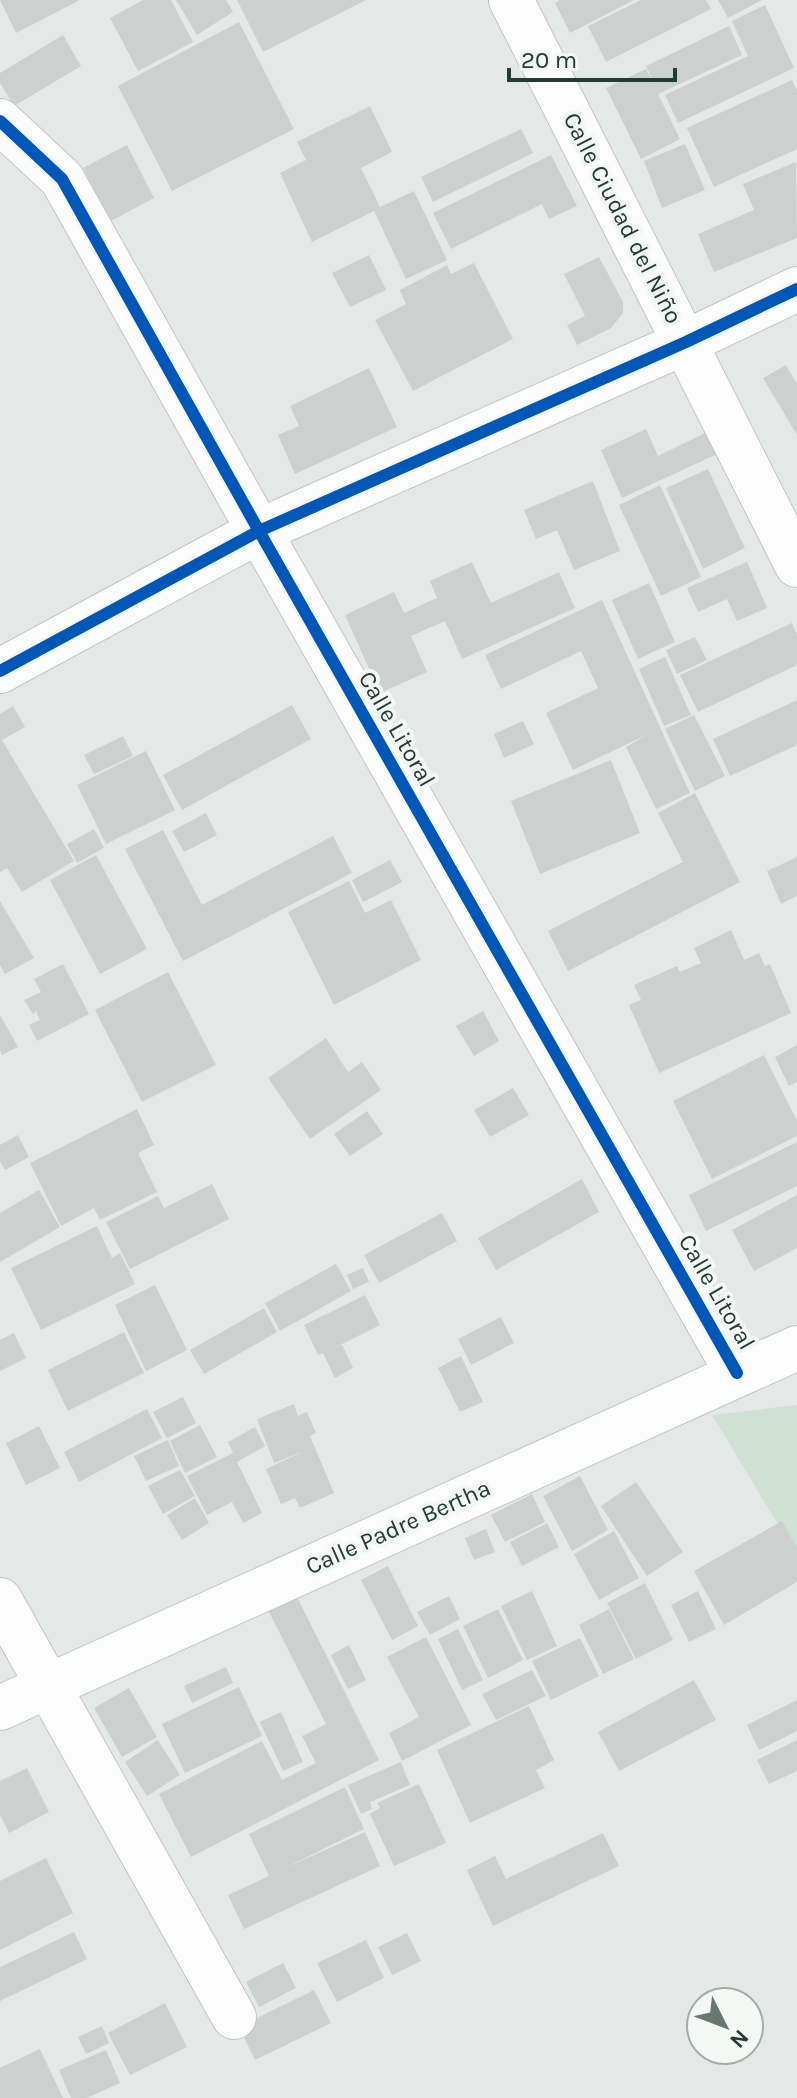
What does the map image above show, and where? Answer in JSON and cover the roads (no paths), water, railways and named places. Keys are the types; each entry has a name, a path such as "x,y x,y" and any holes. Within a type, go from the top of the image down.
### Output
{"street":[{"name":"Calle Ciudad del Niño","path":"511,0 797,565"},
{"name":"Calle Litoral","path":"0,121 62,179 737,1373"},
{"path":"0,671 259,531 686,342 797,289"},
{"name":"Calle Padre Bertha","path":"0,1708 797,1348"},
{"path":"0,1600 234,2017"}]}
